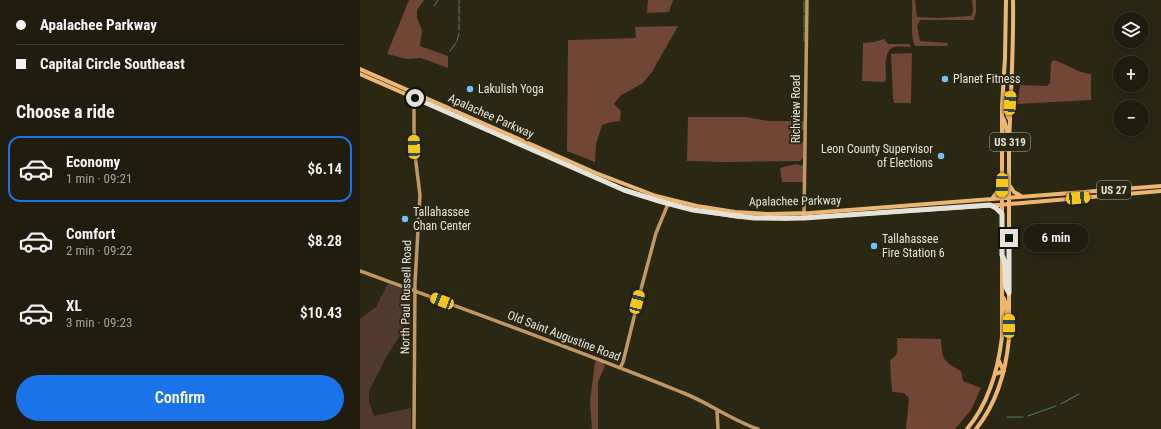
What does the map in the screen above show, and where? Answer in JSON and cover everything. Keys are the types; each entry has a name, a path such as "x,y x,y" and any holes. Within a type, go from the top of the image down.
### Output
{"main road":[{"name":"US 319","path":"967,429 987,397 995,374 1001,343 1003,89 1006,0"},
{"name":"US 319","path":"976,429 994,400 1004,371 1009,338 1009,152 1013,52 1013,0"},
{"name":"Apalachee Parkway","path":"360,69 464,120 624,190 668,204 700,211 746,218 804,216 1010,204 1161,191"},
{"path":"360,74 370,73"},
{"name":"Apalachee Parkway","path":"360,74 471,118 602,176 646,193 697,206 726,211 804,216 859,209 1161,186"},
{"path":"1003,89 1007,103 1006,115 1010,120"},
{"path":"463,115 464,120 471,118"},
{"path":"1003,117 1006,123 1006,137 1009,152"},
{"path":"493,132 499,130"},
{"path":"992,199 1002,185"},
{"path":"1010,186 1014,192 1022,196"},
{"path":"945,208 949,202"},
{"path":"1010,215 1014,206 1020,203"},
{"path":"990,205 1002,214"},
{"path":"901,206 901,211"},
{"path":"859,209 864,213 874,208"},
{"path":"746,218 755,214"},
{"path":"1002,255 1005,260 1006,287 1009,293"},
{"path":"1002,296 1005,301 1005,315 1009,326"},
{"path":"1001,343 1004,339 1009,338 1005,334 1002,325"},
{"path":"995,374 1004,371 999,358"}],"street":[{"name":"Richview Road","path":"804,216 806,0"},
{"name":"North Paul Russell Road","path":"414,429 415,291 420,195 414,147 413,113 416,96"},
{"path":"620,368 623,362 656,232 668,204"},
{"name":"Old Saint Augustine Road","path":"360,271 682,392 740,422 758,429"},
{"path":"717,410 718,429"}],"shaded area":[{"path":"409,0 424,0 417,10 417,18 422,30 420,46 448,56 448,68 421,58 407,59 387,54"},
{"path":"648,0 673,0 669,12 647,13"},
{"path":"912,0 915,0 917,17 937,18 971,16 973,11 972,0 976,0 974,20 920,20 917,26 920,41 948,43 947,46 915,46 912,31"},
{"path":"678,26 652,72 643,83 620,96 614,104 621,111 620,121 602,125 596,144 595,162 567,151 568,40 636,38 635,27"},
{"path":"884,39 888,44 909,44 911,47 894,47 890,49 887,56 886,80 884,82 862,81 863,43"},
{"path":"912,53 911,103 894,103 891,54"},
{"path":"1053,60 1081,72 1091,74 1091,100 1017,104 1020,85 1047,86 1050,83 1051,63"},
{"path":"688,117 746,117 769,121 804,121 804,130 792,130 793,141 803,142 803,158 800,161 687,161"},
{"path":"796,164 804,166 803,182 782,182 780,168"},
{"path":"388,283 410,292 410,320 388,354 369,391 369,402 374,416 411,408 411,429 360,429 360,319 376,307"},
{"path":"897,338 941,339 943,356 947,362 961,371 963,381 981,388 971,410 955,429 906,429 909,398 904,393 892,392 890,360 897,354"},
{"path":"595,361 602,362 605,366 598,382 598,429 592,429 590,402"}],"waterway":[{"path":"434,6 438,0"},
{"path":"804,1 804,13"},
{"path":"459,6 459,14"},
{"path":"804,15 804,27"},
{"path":"459,16 459,22"},
{"path":"459,24 459,30"},
{"path":"804,32 804,41"},
{"path":"457,41 459,33"},
{"path":"450,51 456,43"},
{"path":"1061,404 1079,394"},
{"path":"1028,416 1056,406"},
{"path":"1007,417 1023,417"}],"place":[{"name":"Planet Fitness","path":"945,79"},
{"name":"Lakulish Yoga","path":"470,89"},
{"name":"Leon County Supervisor of Elections","path":"941,156"},
{"name":"Tallahassee Chan Center","path":"405,219"},
{"name":"Tallahassee Fire Station 6","path":"874,246"}],"route":[{"path":"415,98 624,190 693,210 739,217 785,219 990,205 1002,214 1002,255 1005,260 1006,287 1009,293 1009,238"}]}
